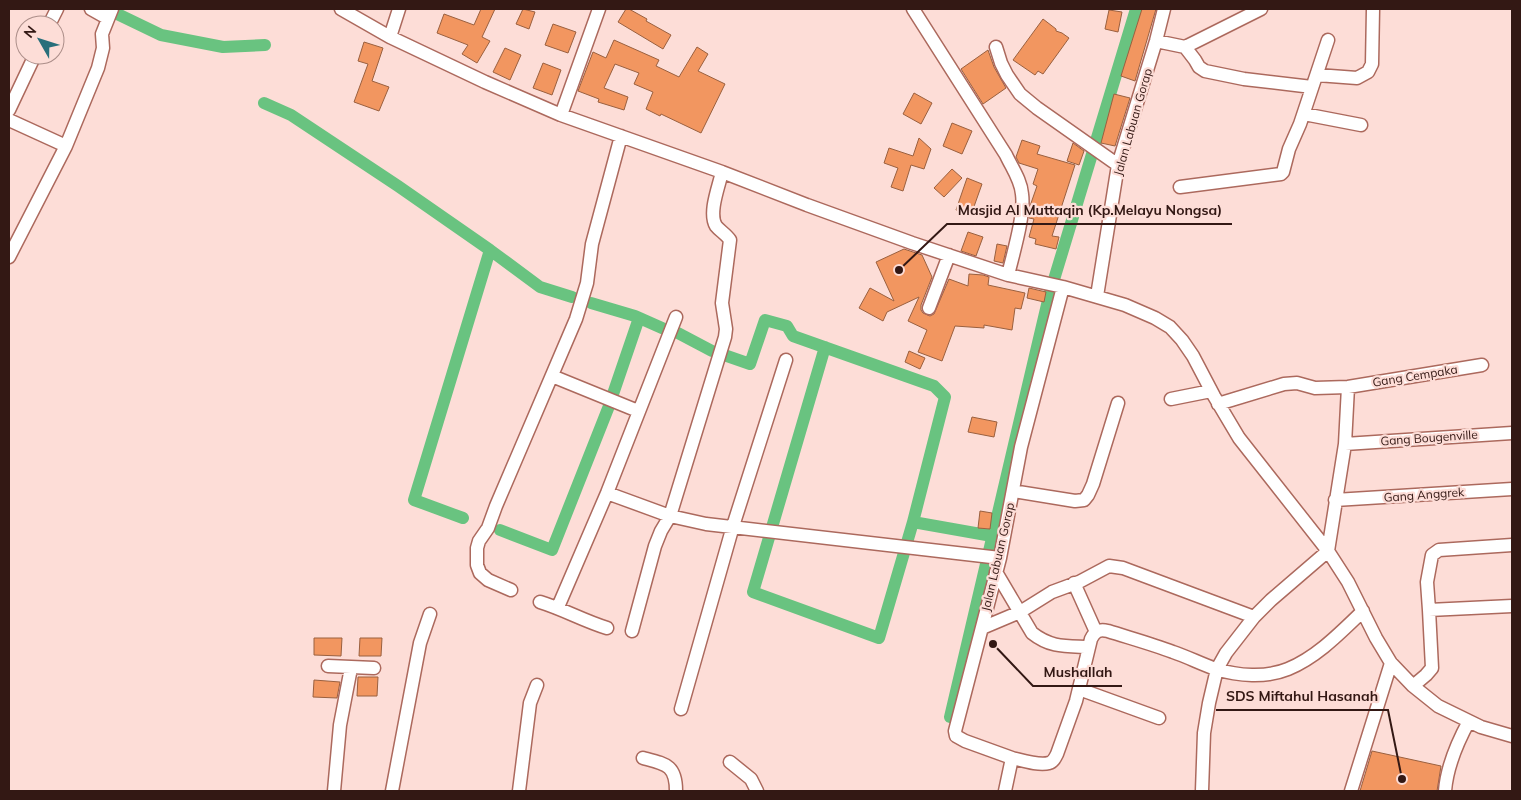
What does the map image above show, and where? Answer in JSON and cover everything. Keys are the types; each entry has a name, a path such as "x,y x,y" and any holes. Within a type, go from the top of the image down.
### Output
{"street":[{"path":"9,254 66,146 98,68 103,48 102,34 109,14 91,9"},
{"path":"342,9 390,37 485,82 561,115 722,172 807,205 1008,275 1060,286 1125,305 1170,327 1193,356 1218,404 1239,438 1328,551 1348,582 1376,638 1391,663 1413,686 1438,706 1481,727 1512,736"},
{"path":"390,37 398,9"},
{"path":"561,115 599,9"},
{"path":"912,9 1006,155 1018,178 1023,196 1022,208 1008,275"},
{"name":"Jalan Labuan Gorap","path":"1097,296 1118,165 1164,9"},
{"path":"1156,41 1185,47 1261,9"},
{"path":"1185,47 1199,67 1205,71 1244,79 1314,81 1357,78 1368,72 1372,64 1373,9"},
{"path":"1180,187 1281,174 1304,114 1328,40"},
{"path":"996,47 1007,75 1020,94 1118,165"},
{"path":"9,110 30,65"},
{"path":"1304,114 1361,125"},
{"path":"9,120 66,146"},
{"path":"512,590 488,580 480,574 477,565 478,548 576,318 587,283 592,244 621,136"},
{"path":"632,631 655,546 670,516 725,337 726,329 722,303 730,240 716,226 713,218 713,210 722,172"},
{"path":"929,308 949,255"},
{"name":"Jalan Labuan Gorap","path":"1012,758 965,741 956,736 955,731 996,572 997,558 1021,448 1060,286"},
{"path":"558,608 607,493 676,318"},
{"path":"681,709 733,526 786,360"},
{"name":"Gang Cempaka","path":"1218,404 1290,384 1305,384 1315,388 1348,387 1482,365"},
{"path":"552,376 638,411"},
{"path":"1202,791 1204,733 1217,669 1226,653 1254,618 1271,600 1328,551 1345,444 1348,387"},
{"path":"1171,399 1211,391"},
{"path":"1013,490 1075,501 1084,500 1093,484 1118,403"},
{"name":"Gang Bougenville","path":"1345,444 1512,433"},
{"name":"Gang Anggrek","path":"1335,500 1512,489"},
{"path":"607,493 670,516 706,524 997,558"},
{"path":"1413,686 1426,676 1432,668 1427,582 1432,554 1439,550 1512,545"},
{"path":"982,628 1020,612 1052,592 1079,582 1109,566 1123,568 1254,618"},
{"path":"996,572 1032,633 1054,646 1089,647"},
{"path":"1074,583 1096,632"},
{"path":"540,602 558,608 586,622 607,628"},
{"path":"1429,610 1512,606"},
{"path":"1005,791 1012,758 1028,762 1049,763 1057,754 1073,710 1091,639 1096,632 1101,630 1108,631 1174,652 1217,669 1246,675 1267,674 1287,669 1314,654 1333,640 1363,611"},
{"path":"392,791 420,643 430,614"},
{"path":"1351,791 1391,663"},
{"path":"328,666 374,668"},
{"path":"334,791 340,725 351,668"},
{"path":"519,791 530,703 537,685"},
{"path":"1079,689 1159,718"},
{"path":"1445,791 1449,767 1468,721"},
{"path":"643,758 664,763 670,768 674,774 676,791"},
{"path":"730,762 751,780 757,791"}],"building":[{"path":"481,9 495,9 482,37 490,41 477,63 462,54 468,45 437,33 444,14 474,25"},
{"path":"523,9 535,12 529,29 516,24"},
{"path":"626,9 647,19 646,21 671,35 663,49 618,22"},
{"path":"1142,9 1156,9 1135,81 1121,76"},
{"path":"1109,10 1122,12 1118,32 1105,29"},
{"path":"1043,19 1056,31 1069,38 1043,74 1038,71 1035,75 1013,60"},
{"path":"553,24 576,32 568,53 545,45"},
{"path":"614,40 659,60 656,66 679,77 697,47 708,54 698,71 725,84 701,133 646,109 653,92 634,84 639,73 615,64 604,88 628,97 624,110 598,102 599,99 578,91 593,52 606,58"},
{"path":"364,42 383,48 372,81 389,87 379,111 354,102 368,64 358,61"},
{"path":"505,48 521,55 510,80 493,72"},
{"path":"988,50 994,67 1006,88 983,104 961,69"},
{"path":"543,63 561,70 552,95 533,88"},
{"path":"914,93 932,103 921,124 903,114"},
{"path":"1114,94 1130,98 1115,146 1101,143"},
{"path":"952,123 972,131 962,154 943,146"},
{"path":"919,138 931,149 924,169 911,165 903,191 891,187 898,168 884,163 889,148 913,156"},
{"path":"1022,140 1040,146 1037,154 1075,165 1052,236 1059,237 1056,249 1035,244 1036,239 1029,237 1034,219 1029,218 1030,206 1037,186 1033,184 1038,169 1019,163 1016,157"},
{"path":"1073,143 1084,151 1079,165 1067,161"},
{"path":"952,169 962,178 944,197 934,188"},
{"path":"967,178 982,184 971,215 956,210"},
{"path":"968,232 983,237 976,256 961,251"},
{"path":"997,244 1007,246 1003,263 994,261"},
{"path":"904,249 922,255 932,277 921,305 923,313 930,316 934,314 949,279 968,286 969,274 983,275 989,277 988,285 1025,293 1021,309 1015,308 1012,330 984,325 984,328 955,326 942,361 918,352 927,330 908,321 919,297 887,312 883,321 859,308 870,288 894,301 876,262"},
{"path":"1029,288 1046,292 1044,302 1027,298"},
{"path":"909,351 925,358 920,369 905,362"},
{"path":"972,417 997,422 994,437 968,432"},
{"path":"980,511 992,513 990,529 978,528"},
{"path":"314,638 342,638 341,656 314,655"},
{"path":"360,638 382,638 381,656 359,656"},
{"path":"358,677 378,677 377,696 357,696"},
{"path":"314,680 340,682 337,698 313,697"},
{"path":"1372,751 1441,766 1437,791 1360,791"}],"waterway":[{"path":"107,9 161,35 223,47 265,45"},
{"path":"950,717 1049,296 1136,9"},
{"path":"264,103 291,115 398,186 540,287 572,297"},
{"path":"463,518 414,500 490,250"},
{"path":"591,303 635,316 662,328"},
{"path":"613,394 639,318"},
{"path":"727,356 750,364 765,320 787,326 793,336 934,386 945,397 913,522 992,536"},
{"path":"676,332 712,351"},
{"path":"825,347 753,592 879,638 913,522"},
{"path":"500,530 552,550 609,406"}],"place":[{"name":"Masjid Al Muttaqin (Kp.Melayu Nongsa)","path":"899,270"},
{"name":"Mushallah","path":"993,644"},
{"name":"SDS Miftahul Hasanah","path":"1402,779"}]}
